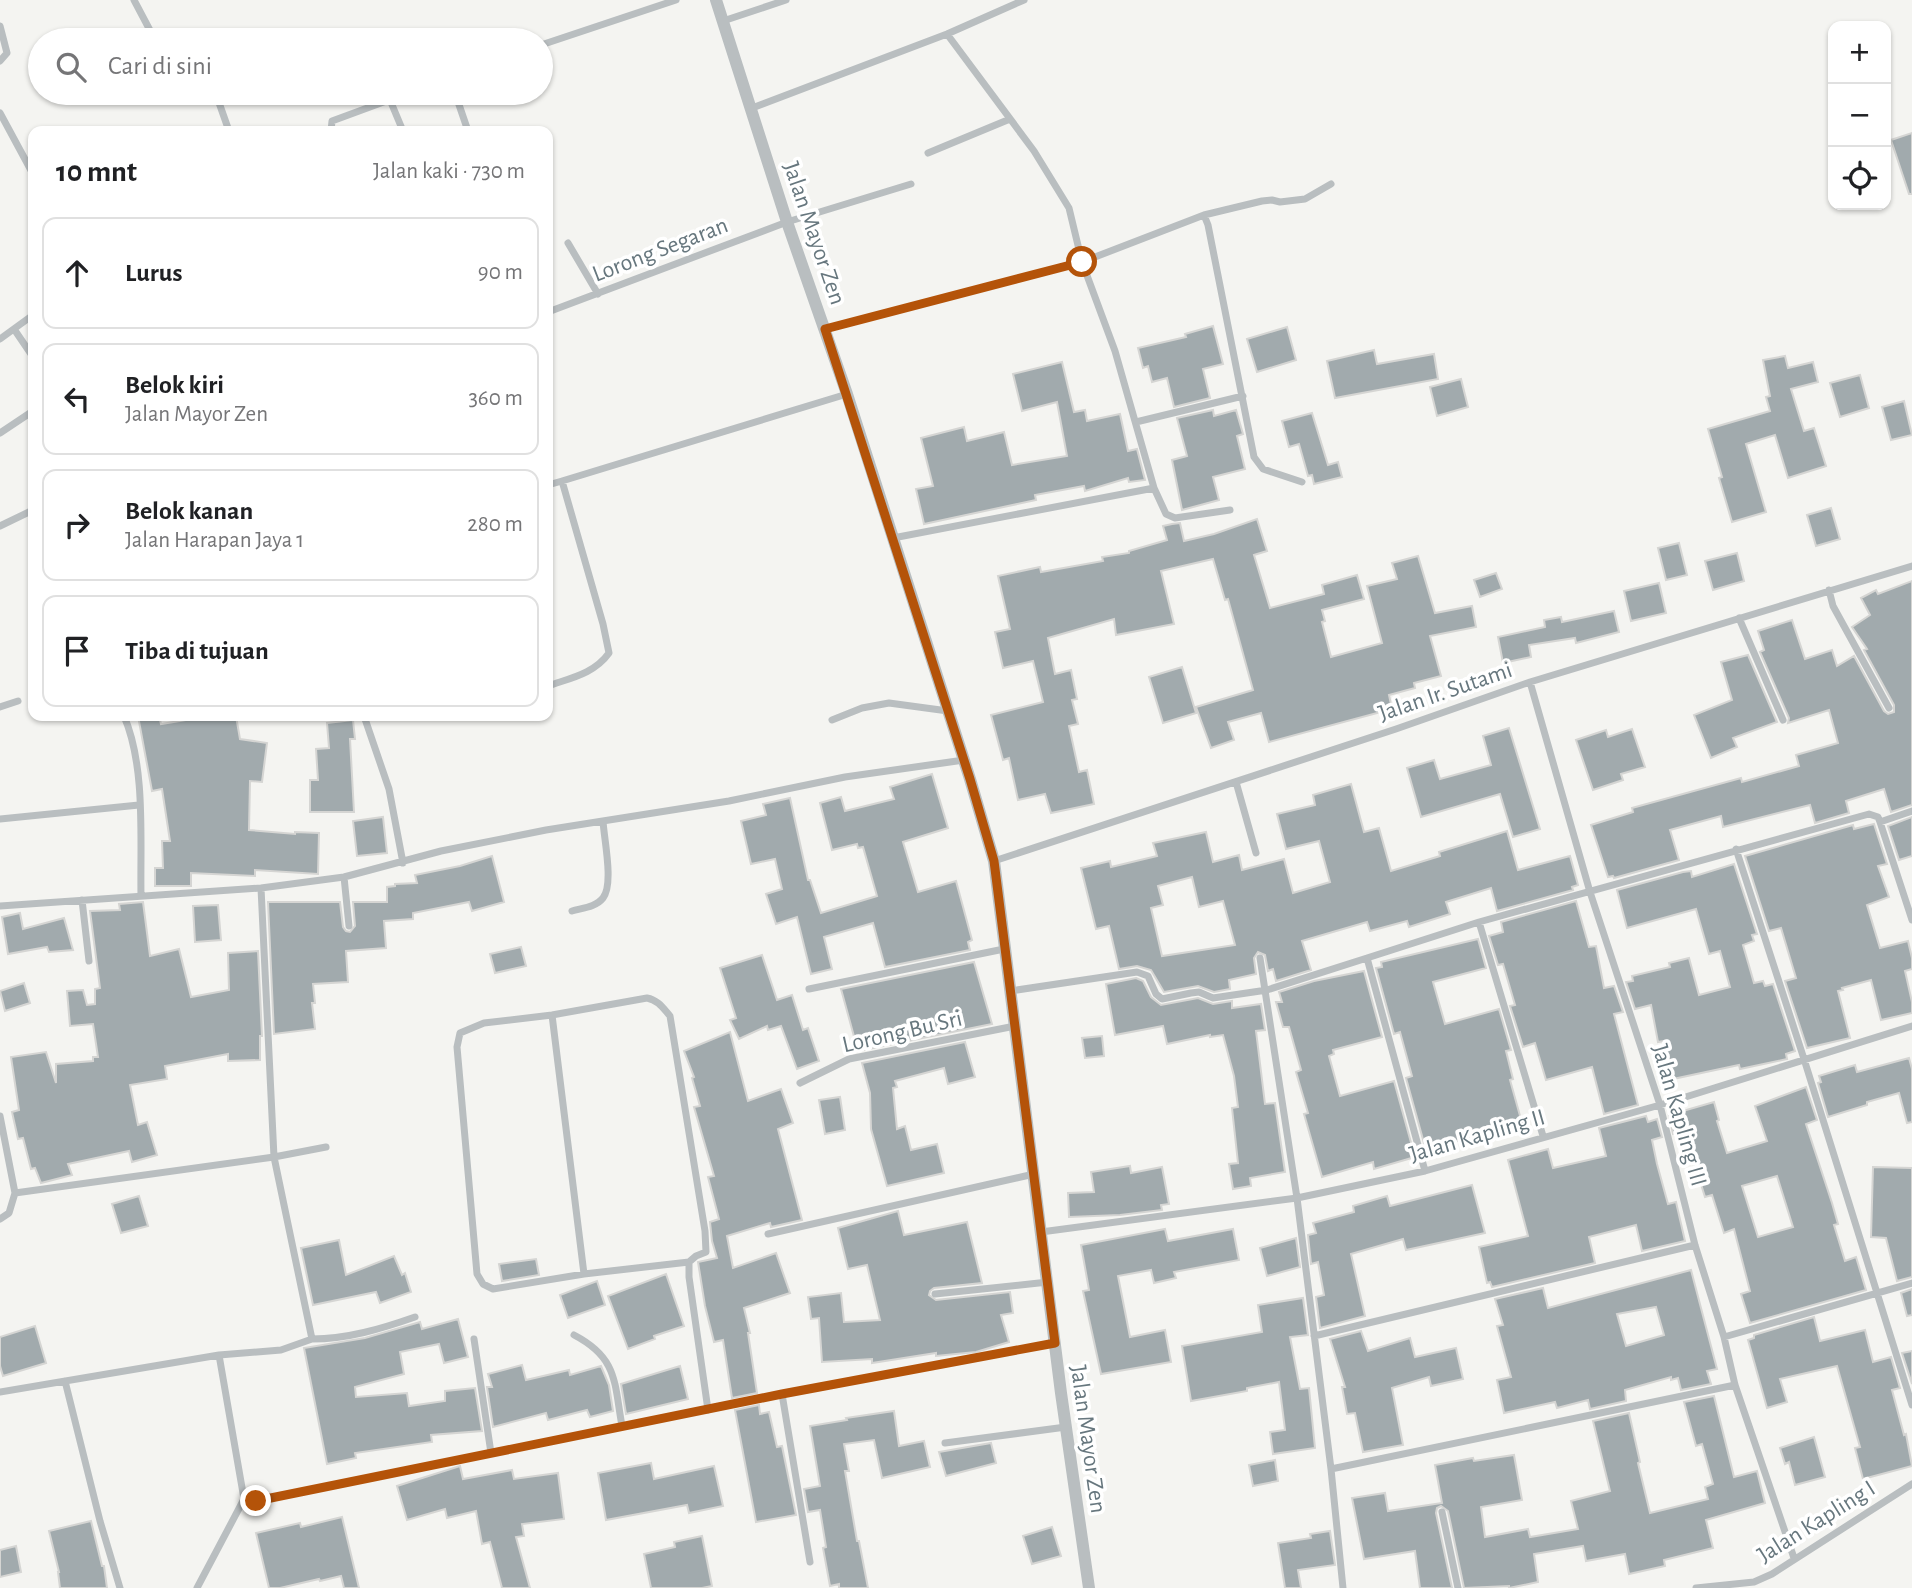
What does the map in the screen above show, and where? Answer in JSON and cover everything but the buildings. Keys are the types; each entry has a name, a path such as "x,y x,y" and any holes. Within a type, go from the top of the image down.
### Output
{"street":[{"path":"134,0 149,28"},
{"path":"553,42 676,0"},
{"name":"Jalan Mayor Zen","path":"716,0 787,222 847,394 994,861 1089,1588"},
{"path":"723,20 786,0"},
{"path":"752,107 947,34 1024,0"},
{"path":"0,26 7,53 0,61"},
{"path":"947,34 1034,151 1069,208 1082,262 1115,351 1154,488 1166,514 1175,518 1230,510"},
{"path":"220,105 227,126"},
{"path":"332,126 332,121 376,105"},
{"path":"392,105 401,126"},
{"path":"459,105 466,126"},
{"path":"0,113 28,165"},
{"path":"928,153 1010,119"},
{"name":"Lorong Segaran","path":"553,310 787,222 911,184"},
{"path":"825,329 1082,262 1204,215 1262,201 1305,199 1331,184"},
{"path":"1204,215 1254,457 1262,469 1302,482"},
{"path":"568,243 598,293"},
{"path":"0,340 28,319"},
{"path":"14,329 28,350"},
{"path":"553,484 847,394"},
{"path":"1136,422 1243,396"},
{"path":"0,433 28,414"},
{"path":"553,684 590,671 602,663 609,653 562,481"},
{"path":"893,538 1154,488"},
{"path":"0,526 28,512"},
{"name":"Jalan Ir. Sutami","path":"994,861 1530,682 1912,566"},
{"path":"1829,590 1833,606 1889,708"},
{"path":"1739,618 1783,720"},
{"name":"Jalan Kapling III","path":"1530,682 1590,892 1660,1105 1695,1245 1724,1337 1735,1385 1794,1558"},
{"path":"0,707 18,701"},
{"path":"832,720 862,708 889,703 948,711"},
{"path":"126,721 132,734 138,769 141,896"},
{"path":"366,721 389,789 403,863"},
{"path":"0,906 261,888 344,877 441,851 729,801 845,777 964,760"},
{"path":"1236,782 1256,853"},
{"path":"0,819 139,805"},
{"path":"1880,822 1912,811"},
{"path":"1010,991 1137,972 1148,976 1156,994 1162,999 1199,992 1213,998 1267,990 1479,922 1869,814 1878,817 1912,920"},
{"path":"572,911 594,905 603,899 607,888 603,821"},
{"path":"1735,849 1912,1405"},
{"path":"344,877 349,926"},
{"path":"261,888 274,1157 312,1339"},
{"path":"82,900 89,961"},
{"path":"1479,922 1542,1136"},
{"path":"809,989 1004,948"},
{"path":"1260,958 1297,1198 1343,1588"},
{"path":"1367,958 1425,1171"},
{"path":"647,998 654,999 670,1016 705,1231 706,1252 689,1262 584,1274 492,1289 483,1284 477,1274 457,1047 460,1033 484,1023 552,1016 647,998"},
{"path":"552,1016 584,1274"},
{"name":"Lorong Bu Sri","path":"800,1083 849,1059 1015,1026"},
{"name":"Jalan Kapling II","path":"1041,1232 1297,1198 1425,1171 1660,1105 1912,1026"},
{"path":"0,1116 15,1193 9,1213 0,1219"},
{"path":"15,1193 274,1157 326,1147"},
{"path":"768,1234 1034,1174"},
{"path":"1314,1336 1695,1245"},
{"path":"689,1262 708,1410"},
{"path":"935,1294 1048,1282"},
{"path":"1724,1337 1912,1283"},
{"path":"0,1392 219,1354 281,1350 312,1339 363,1333 415,1317"},
{"path":"574,1335 598,1350 609,1364 622,1426"},
{"path":"474,1339 491,1452"},
{"path":"244,1499 256,1501 782,1394 1055,1343"},
{"path":"197,1588 244,1499 219,1354"},
{"path":"65,1381 100,1521 120,1588"},
{"path":"1331,1469 1735,1385"},
{"path":"782,1394 810,1562"},
{"path":"946,1443 1066,1427"},
{"name":"Jalan Kapling I","path":"1696,1588 1754,1582 1772,1574 1912,1483"},
{"path":"1442,1512 1458,1588"}],"route":[{"path":"256,1501 782,1394 1055,1343 994,861 825,329 1082,262"}]}
